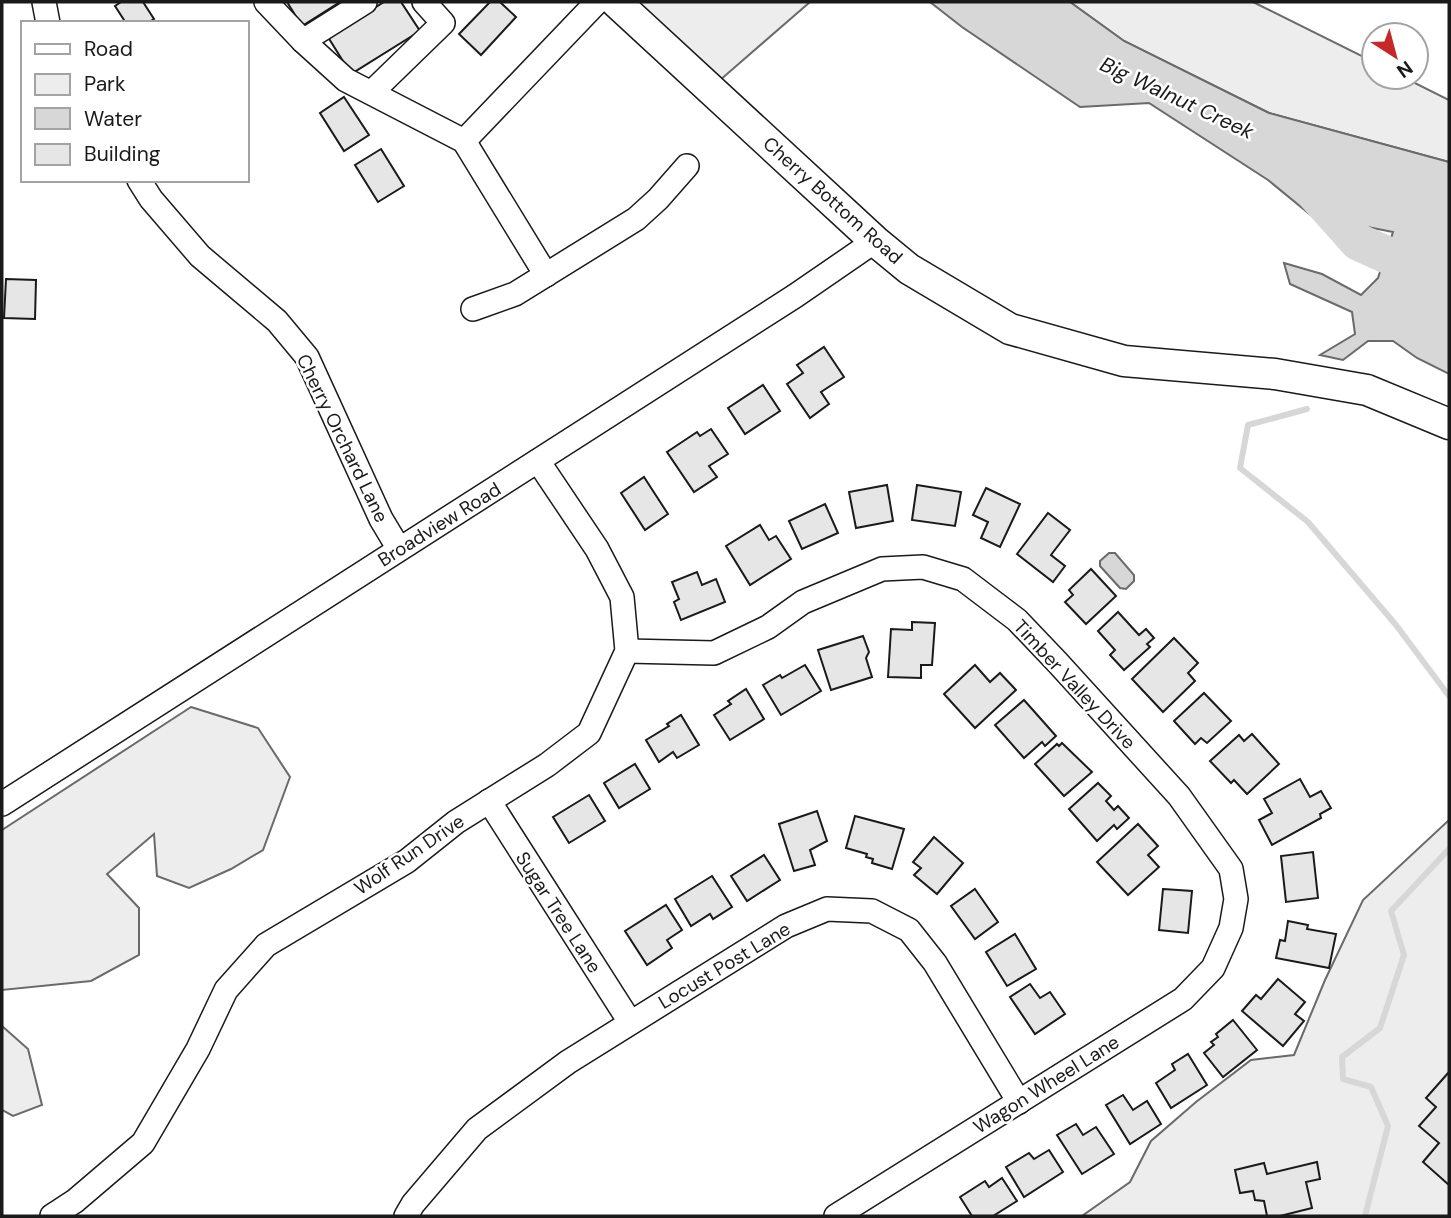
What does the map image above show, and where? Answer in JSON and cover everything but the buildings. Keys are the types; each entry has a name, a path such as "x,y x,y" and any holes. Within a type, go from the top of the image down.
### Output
{"main road":[{"name":"Cherry Bottom Road","path":"616,2 875,241 909,269 1010,329 1124,361 1275,374 1367,390 1449,424"}],"street":[{"path":"44,2 48,21"},
{"path":"266,2 346,80 464,141 546,275"},
{"path":"303,41 365,2"},
{"path":"372,92 443,23 424,2"},
{"path":"464,141 597,2"},
{"path":"473,309 515,294 636,219 687,166"},
{"name":"Cherry Orchard Lane","path":"139,182 200,256 277,321 307,357 381,519 399,549"},
{"name":"Broadview Road","path":"2,804 796,296 875,241"},
{"path":"538,461 597,549 622,597 627,651"},
{"name":"Timber Valley Drive","path":"627,651 714,653 768,627 803,602 882,569 923,568 963,579 1017,620 1179,796 1231,869 1236,899 1231,928"},
{"name":"Wolf Run Drive","path":"52,1216 75,1201 143,1143 198,1049 226,990 266,944 407,861 589,733 627,651"},
{"name":"Sugar Tree Lane","path":"489,801 630,1022"},
{"name":"Locust Post Lane","path":"406,1216 413,1204 477,1129 568,1062 786,926 827,909 872,911 909,930 935,963 1019,1102"},
{"name":"Wagon Wheel Lane","path":"836,1216 1182,999 1213,968 1231,928"}],"green space":[{"path":"635,2 810,2 719,81"},
{"path":"1070,2 1253,2 1360,55 1360,91 1430,90 1449,100 1449,162 1269,113 1124,41"},
{"path":"191,707 258,728 290,777 263,850 231,869 189,888 157,876 154,834 107,874 139,908 139,955 91,981 2,990 2,830"},
{"path":"1449,820 1449,1216 1082,1216 1130,1182 1151,1141 1251,1060 1294,1055 1325,980 1363,900"},
{"path":"2,1026 28,1049 42,1105 13,1116 2,1110"}],"water":[{"path":"930,2 1070,2 1124,41 1269,113 1449,162 1449,374 1417,358 1393,341 1368,341 1343,360 1320,355 1355,334 1352,312 1290,284 1284,263 1322,274 1361,295 1378,278 1393,232 1312,216 1268,180 1149,103 1080,107 962,27"},
{"path":"1109,553 1115,553 1134,575 1134,581 1126,589 1120,588 1100,566 1100,561"}],"waterway":[{"name":"Big Walnut Creek","path":"1308,186 1358,242 1416,268 1449,279"},
{"path":"1307,409 1248,425 1240,468 1308,522 1396,625 1449,696"},
{"path":"1365,1216 1388,1126 1371,1087 1343,1079 1342,1057 1380,1028 1404,955 1391,911 1449,849"}]}
